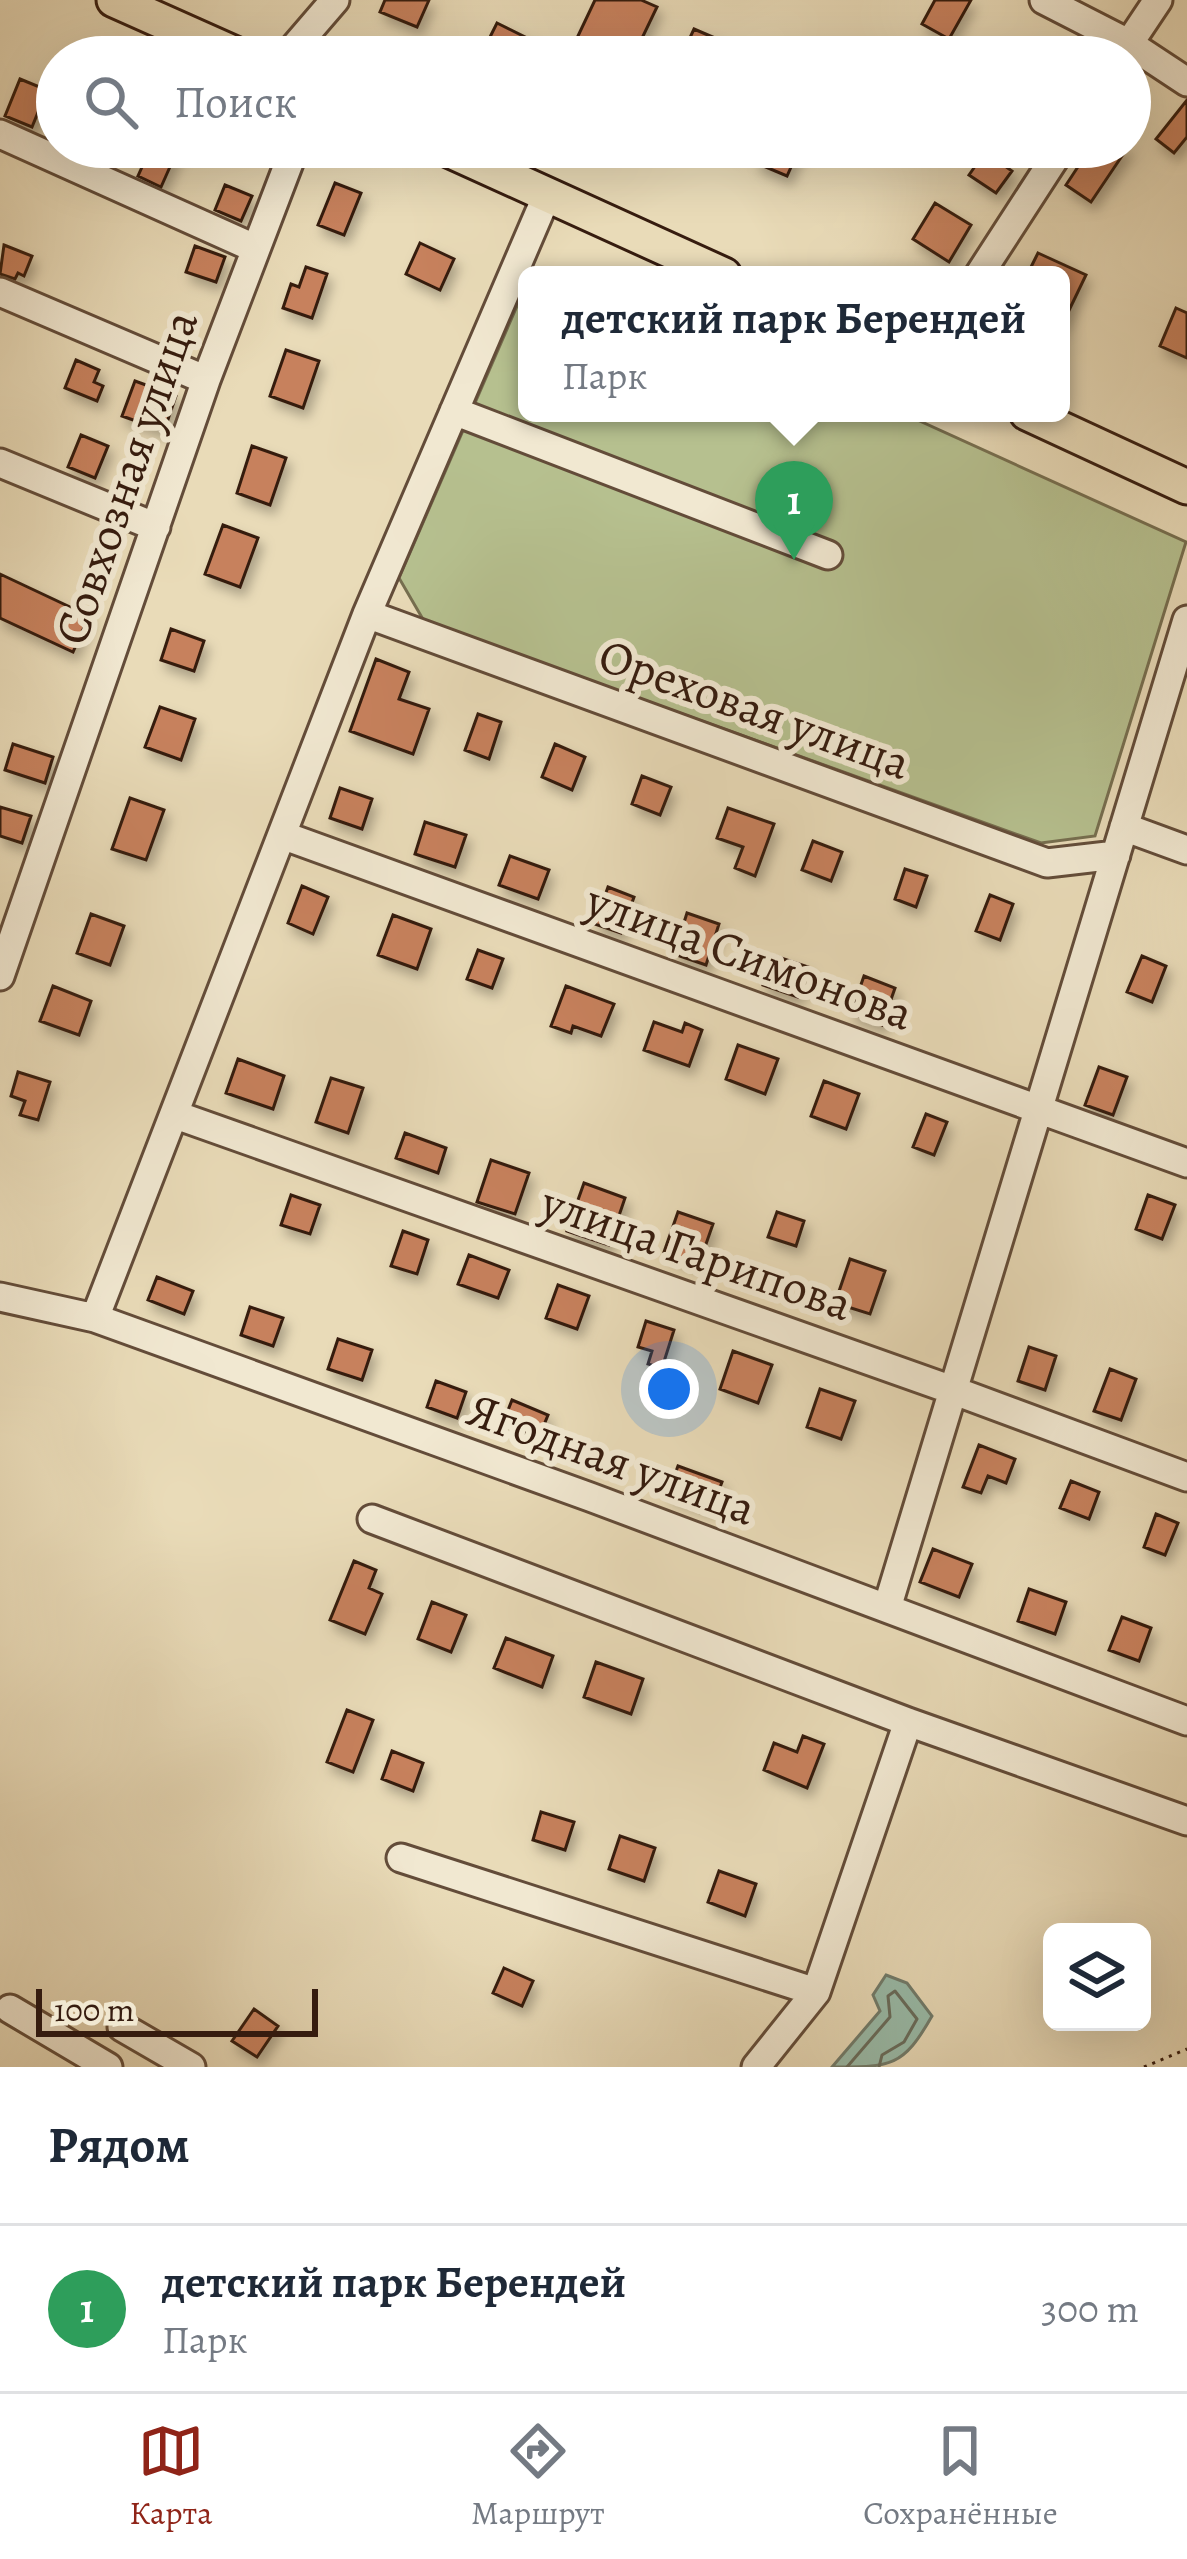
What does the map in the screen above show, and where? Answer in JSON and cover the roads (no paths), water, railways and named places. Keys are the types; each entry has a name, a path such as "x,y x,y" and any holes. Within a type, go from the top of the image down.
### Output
{"main road":[{"path":"114,0 195,36"},
{"path":"488,168 704,266"},
{"path":"1046,422 1187,487"}],"street":[{"path":"304,36 335,0"},
{"path":"1044,0 1102,36"},
{"path":"1134,36 1158,0"},
{"path":"1151,64 1187,82"},
{"path":"0,134 36,150"},
{"path":"76,168 254,248"},
{"name":"Совхозная улица","path":"0,976 206,380 286,168"},
{"path":"985,266 1048,168"},
{"path":"95,1318 368,614 547,195"},
{"path":"0,292 206,380"},
{"path":"454,411 828,556"},
{"path":"0,463 156,526"},
{"name":"Ореховая улица","path":"368,614 1047,863 1116,855"},
{"path":"887,1608 1187,620"},
{"path":"1124,827 1187,850"},
{"name":"улица Симонова","path":"282,835 1187,1163"},
{"name":"улица Гарипова","path":"176,1115 955,1390 1187,1477"},
{"name":"Ягодная улица","path":"0,1297 95,1318 1187,1721"},
{"path":"372,1519 908,1722 1187,1821"},
{"path":"756,2067 816,1992 908,1722"},
{"path":"401,1858 816,1992"},
{"path":"10,2009 108,2067"},
{"path":"122,2027 191,2067"}],"water":[{"path":"886,1975 907,1983 932,2016 913,2045 894,2061 832,2067 880,2011 873,1995"}],"place":[{"name":"детский парк Берендей","path":"794,560"}]}
